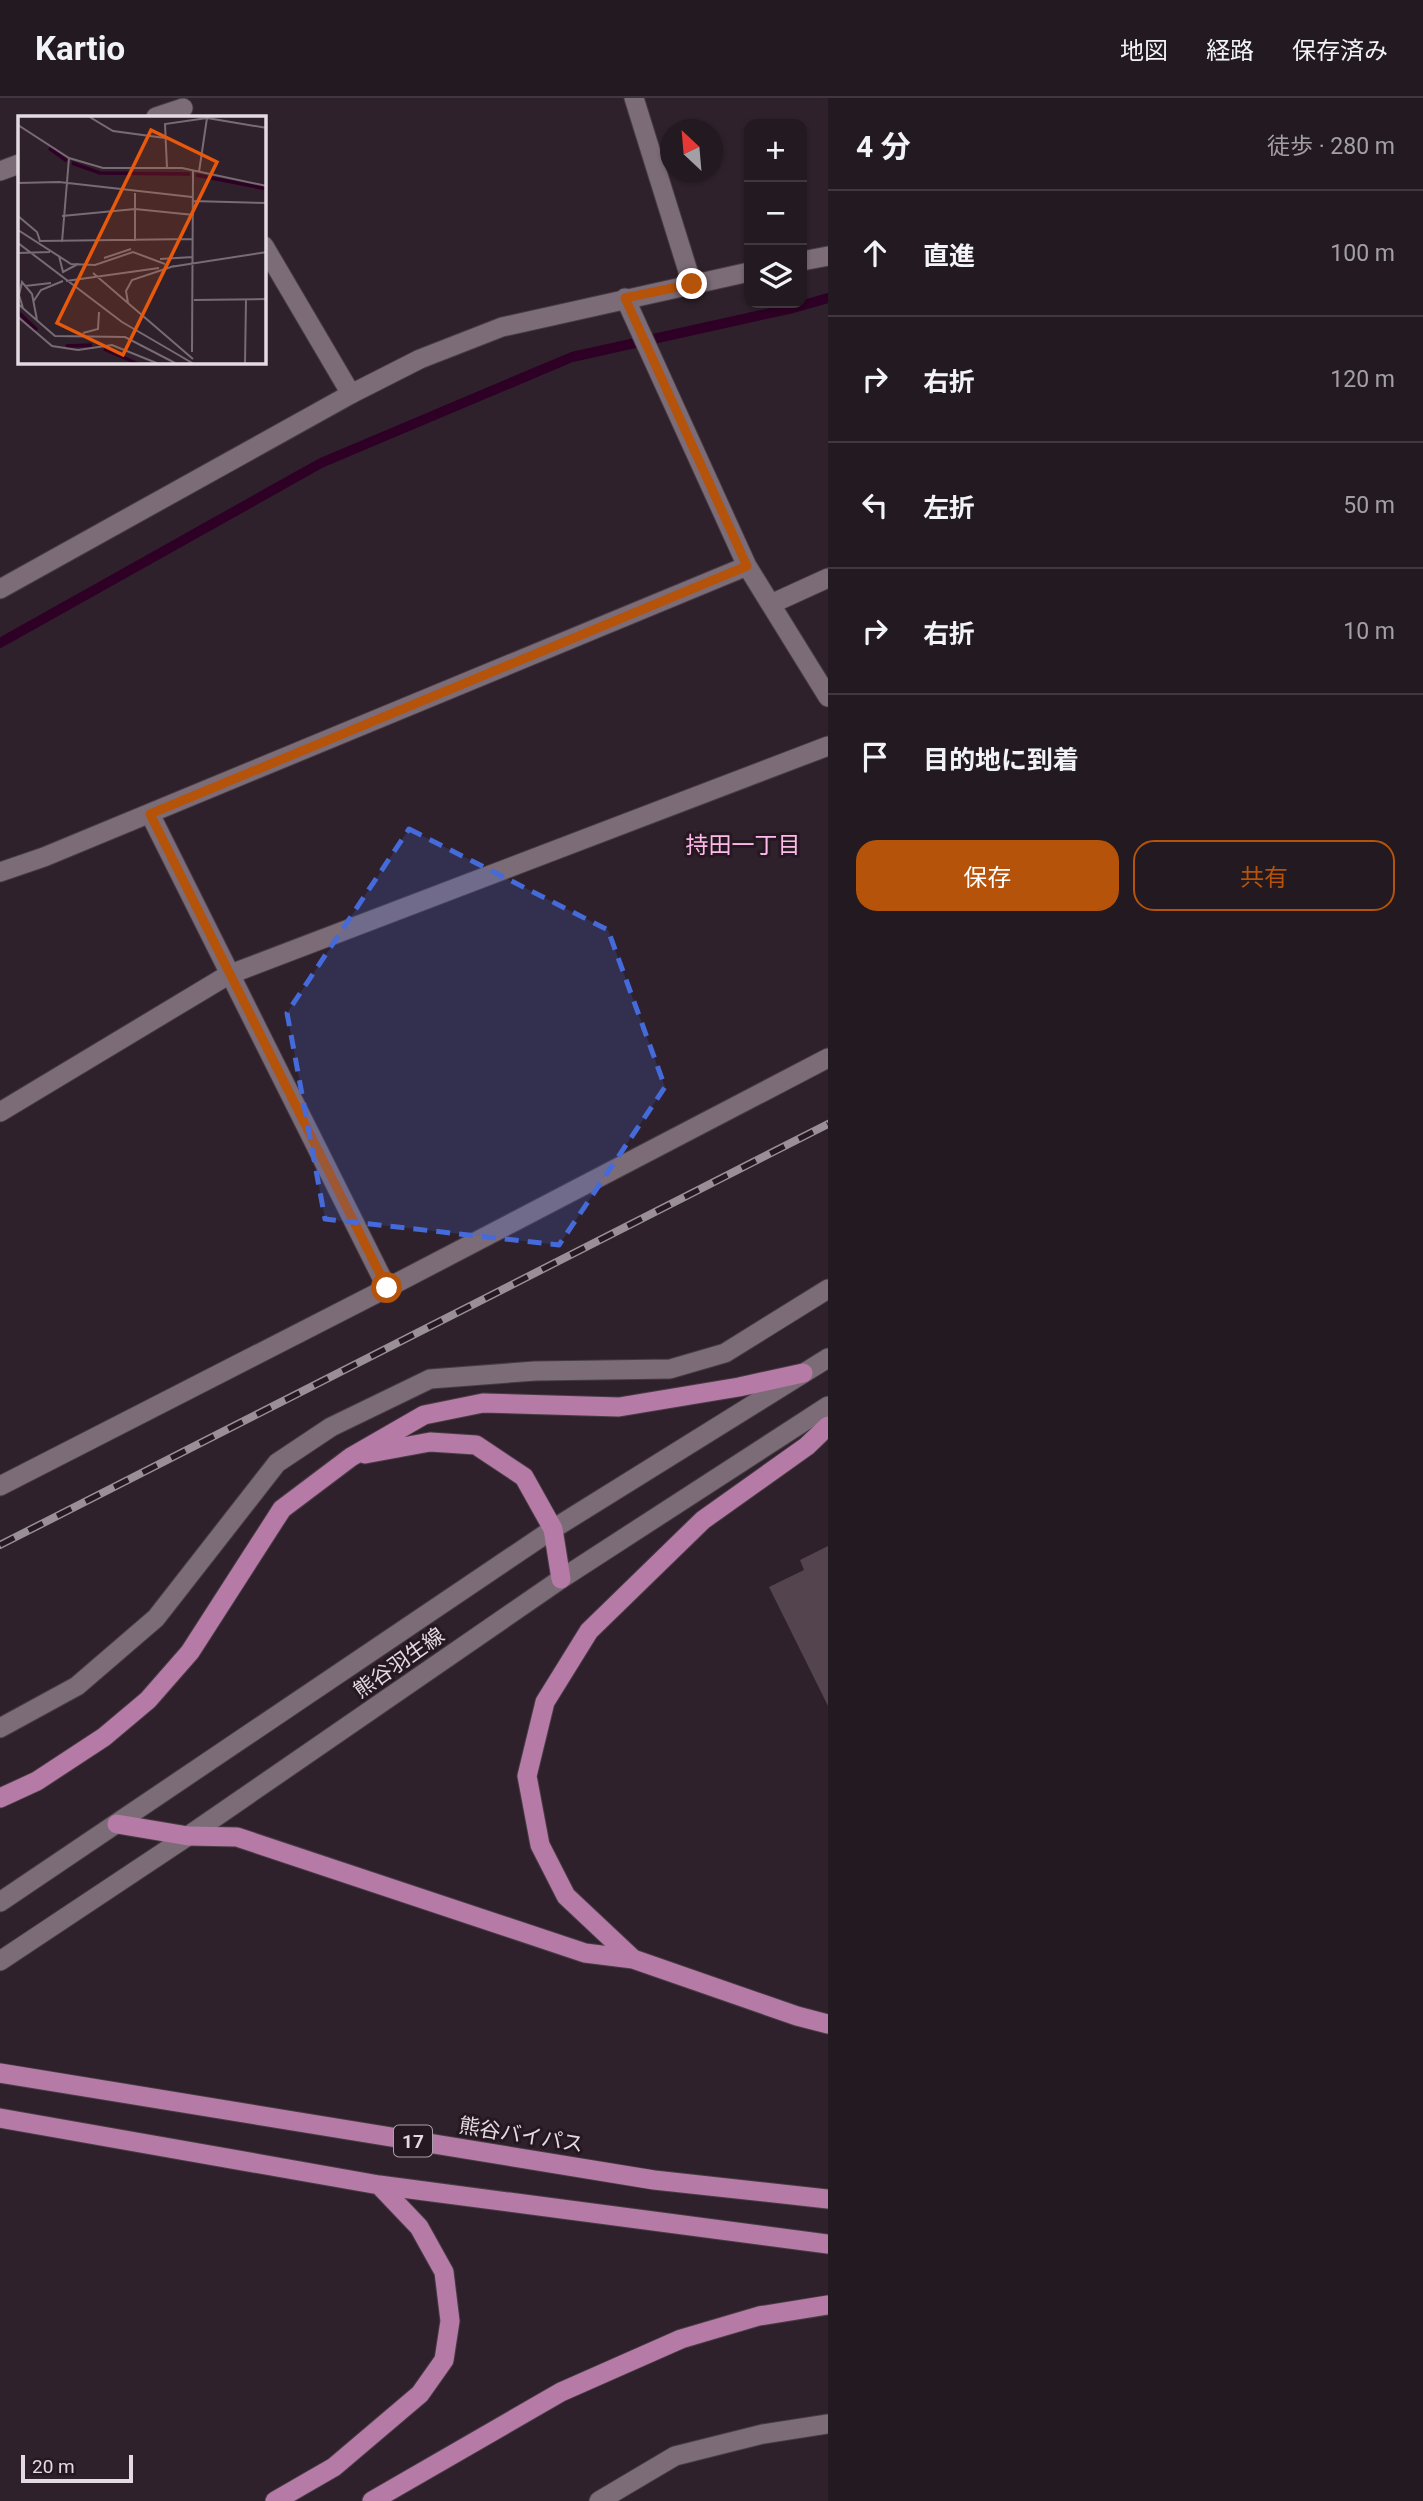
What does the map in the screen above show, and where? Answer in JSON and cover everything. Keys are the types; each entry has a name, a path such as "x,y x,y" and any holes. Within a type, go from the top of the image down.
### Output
{"highway":[{"path":"0,1798 37,1782 104,1737 148,1700 190,1652 282,1509 351,1457 424,1415 483,1403 619,1407 803,1373"},
{"path":"632,1959 566,1896 540,1845 527,1776 545,1702 589,1631 598,1622 703,1520 807,1446 828,1426"},
{"path":"351,1457 430,1442 476,1445 524,1478 553,1529 561,1579"},
{"path":"117,1824 188,1836 237,1838 585,1953 632,1959 797,2016 828,2024"},
{"name":"熊谷バイパス","path":"0,2073 654,2180 828,2199"},
{"name":"17","path":"0,2118 379,2185 828,2244"},
{"path":"275,2501 334,2467 420,2394 444,2360 450,2321 444,2272 419,2228 379,2185"},
{"path":"372,2501 561,2392 681,2339 759,2316 828,2305"}],"street":[{"path":"634,98 692,284"},
{"path":"159,116 183,108"},
{"path":"0,171 18,164"},
{"path":"266,249 351,394"},
{"path":"807,260 828,256"},
{"path":"0,589 351,394 420,359 502,327 744,273"},
{"path":"625,298 747,566 828,697"},
{"path":"0,872 150,814 747,566"},
{"path":"771,604 828,578"},
{"path":"0,1112 229,975 828,746"},
{"path":"150,814 387,1288"},
{"path":"0,1486 828,1058"},
{"path":"0,1728 77,1686 156,1618 277,1463 331,1427 430,1380 535,1371 670,1369 724,1353 828,1289"},
{"name":"熊谷羽生線","path":"0,1902 553,1529 828,1358"},
{"name":"熊谷羽生線","path":"0,1961 188,1836 561,1579 828,1406"},
{"path":"599,2501 675,2456 764,2434 828,2424"}],"highlighted area":[{"path":"409,829 608,930 665,1087 559,1245 325,1219 287,1013"}],"building":[{"path":"828,1546 828,1706 769,1587 804,1570 800,1560"}],"waterway":[{"path":"0,643 321,463 572,357 828,298"}],"railway":[{"path":"0,1545 828,1124"}],"district":[{"name":"持田一丁目","path":"743,845"}],"route":[{"path":"387,1288 150,814 747,566 625,298 692,284"}]}
